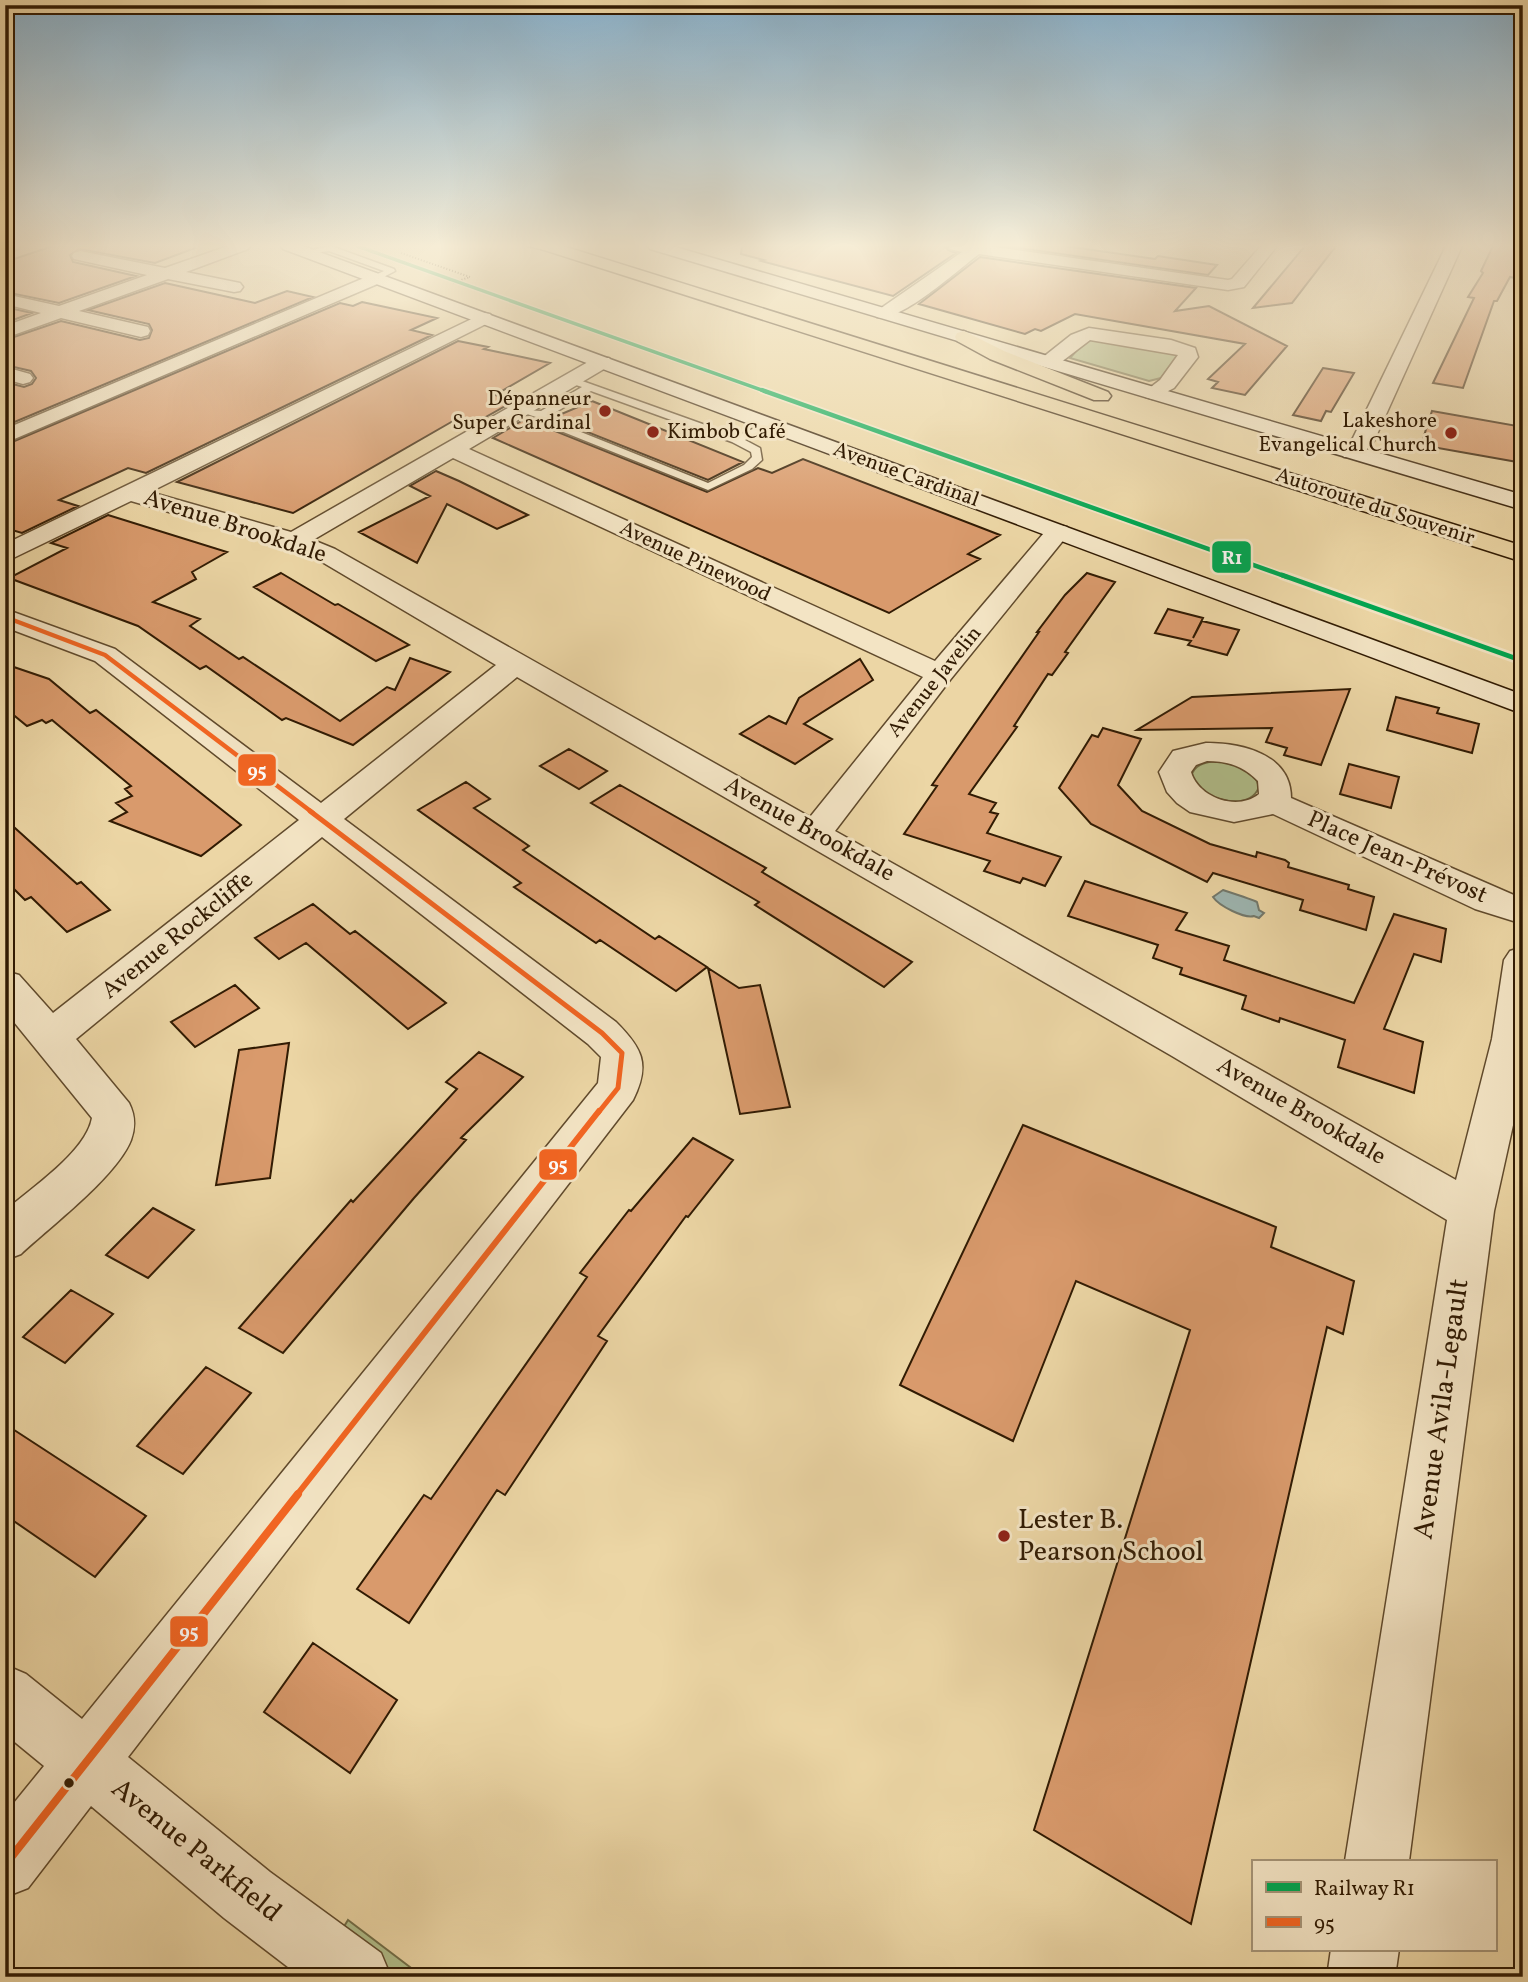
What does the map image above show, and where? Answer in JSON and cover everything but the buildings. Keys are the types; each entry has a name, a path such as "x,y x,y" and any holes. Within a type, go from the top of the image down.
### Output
{"highway":[{"name":"Autoroute du Souvenir","path":"840,338 1523,554"},
{"path":"905,338 933,347"},
{"name":"Autoroute du Souvenir","path":"962,346 997,355 1126,406 1328,468"}],"street":[{"path":"5,437 235,338"},
{"path":"5,554 438,338"},
{"name":"Avenue Cardinal","path":"539,338 1523,705"},
{"path":"944,338 962,346 1049,362 1523,503"},
{"path":"1049,362 1077,338"},
{"path":"1120,338 1171,346 1188,352 1188,357 1167,384 1153,393"},
{"path":"1352,452 1363,441 1411,338"},
{"path":"294,541 520,409 581,383 602,362"},
{"name":"Avenue Pinewood","path":"451,449 940,674"},
{"name":"Avenue Brookdale","path":"128,493 294,541 326,554 514,665 965,918 1471,1211"},
{"name":"Avenue Javelin","path":"815,834 940,674 1058,532"},
{"path":"5,617 105,655 602,1033 622,1053 618,1088 5,1865"},
{"name":"Avenue Rockcliffe","path":"51,1037 514,665"},
{"name":"Place Jean-Prévost","path":"1271,802 1488,900 1523,912"},
{"name":"Avenue Avila-Legault","path":"1377,1860 1471,1211 1512,1039 1523,960"},
{"path":"5,985 114,1115 110,1138 87,1166 5,1240"},
{"name":"Avenue Parkfield","path":"5,1695 247,1895 357,1977"},
{"path":"1361,1977 1365,1951"}],"lane":[{"path":"581,383 736,440 756,450 758,458 748,467 708,487 540,419 543,415 581,383"},
{"path":"520,409 543,415"},
{"path":"736,440 771,425"}],"green space":[{"path":"1087,339 1178,355 1161,378 1149,381 1070,358"},
{"path":"1215,761 1236,765 1248,771 1259,787 1248,799 1240,801 1223,800 1206,794 1191,776 1200,765"},
{"path":"348,1920 423,1977 313,1977"}],"water":[{"path":"1223,890 1257,902 1259,910 1264,913 1259,918 1245,916 1226,908 1213,897"}],"rail line":[{"name":"R1","path":"617,338 1523,661"}],"transit line":[{"name":"95","path":"5,617 105,655 602,1033 622,1053 618,1088 5,1865"}],"place":[{"name":"Dépanneur Super Cardinal","path":"605,411"},
{"name":"Kimbob Café","path":"653,432"},
{"name":"Lakeshore Evangelical Church","path":"1451,433"},
{"name":"Lester B. Pearson School","path":"1004,1536"}]}
